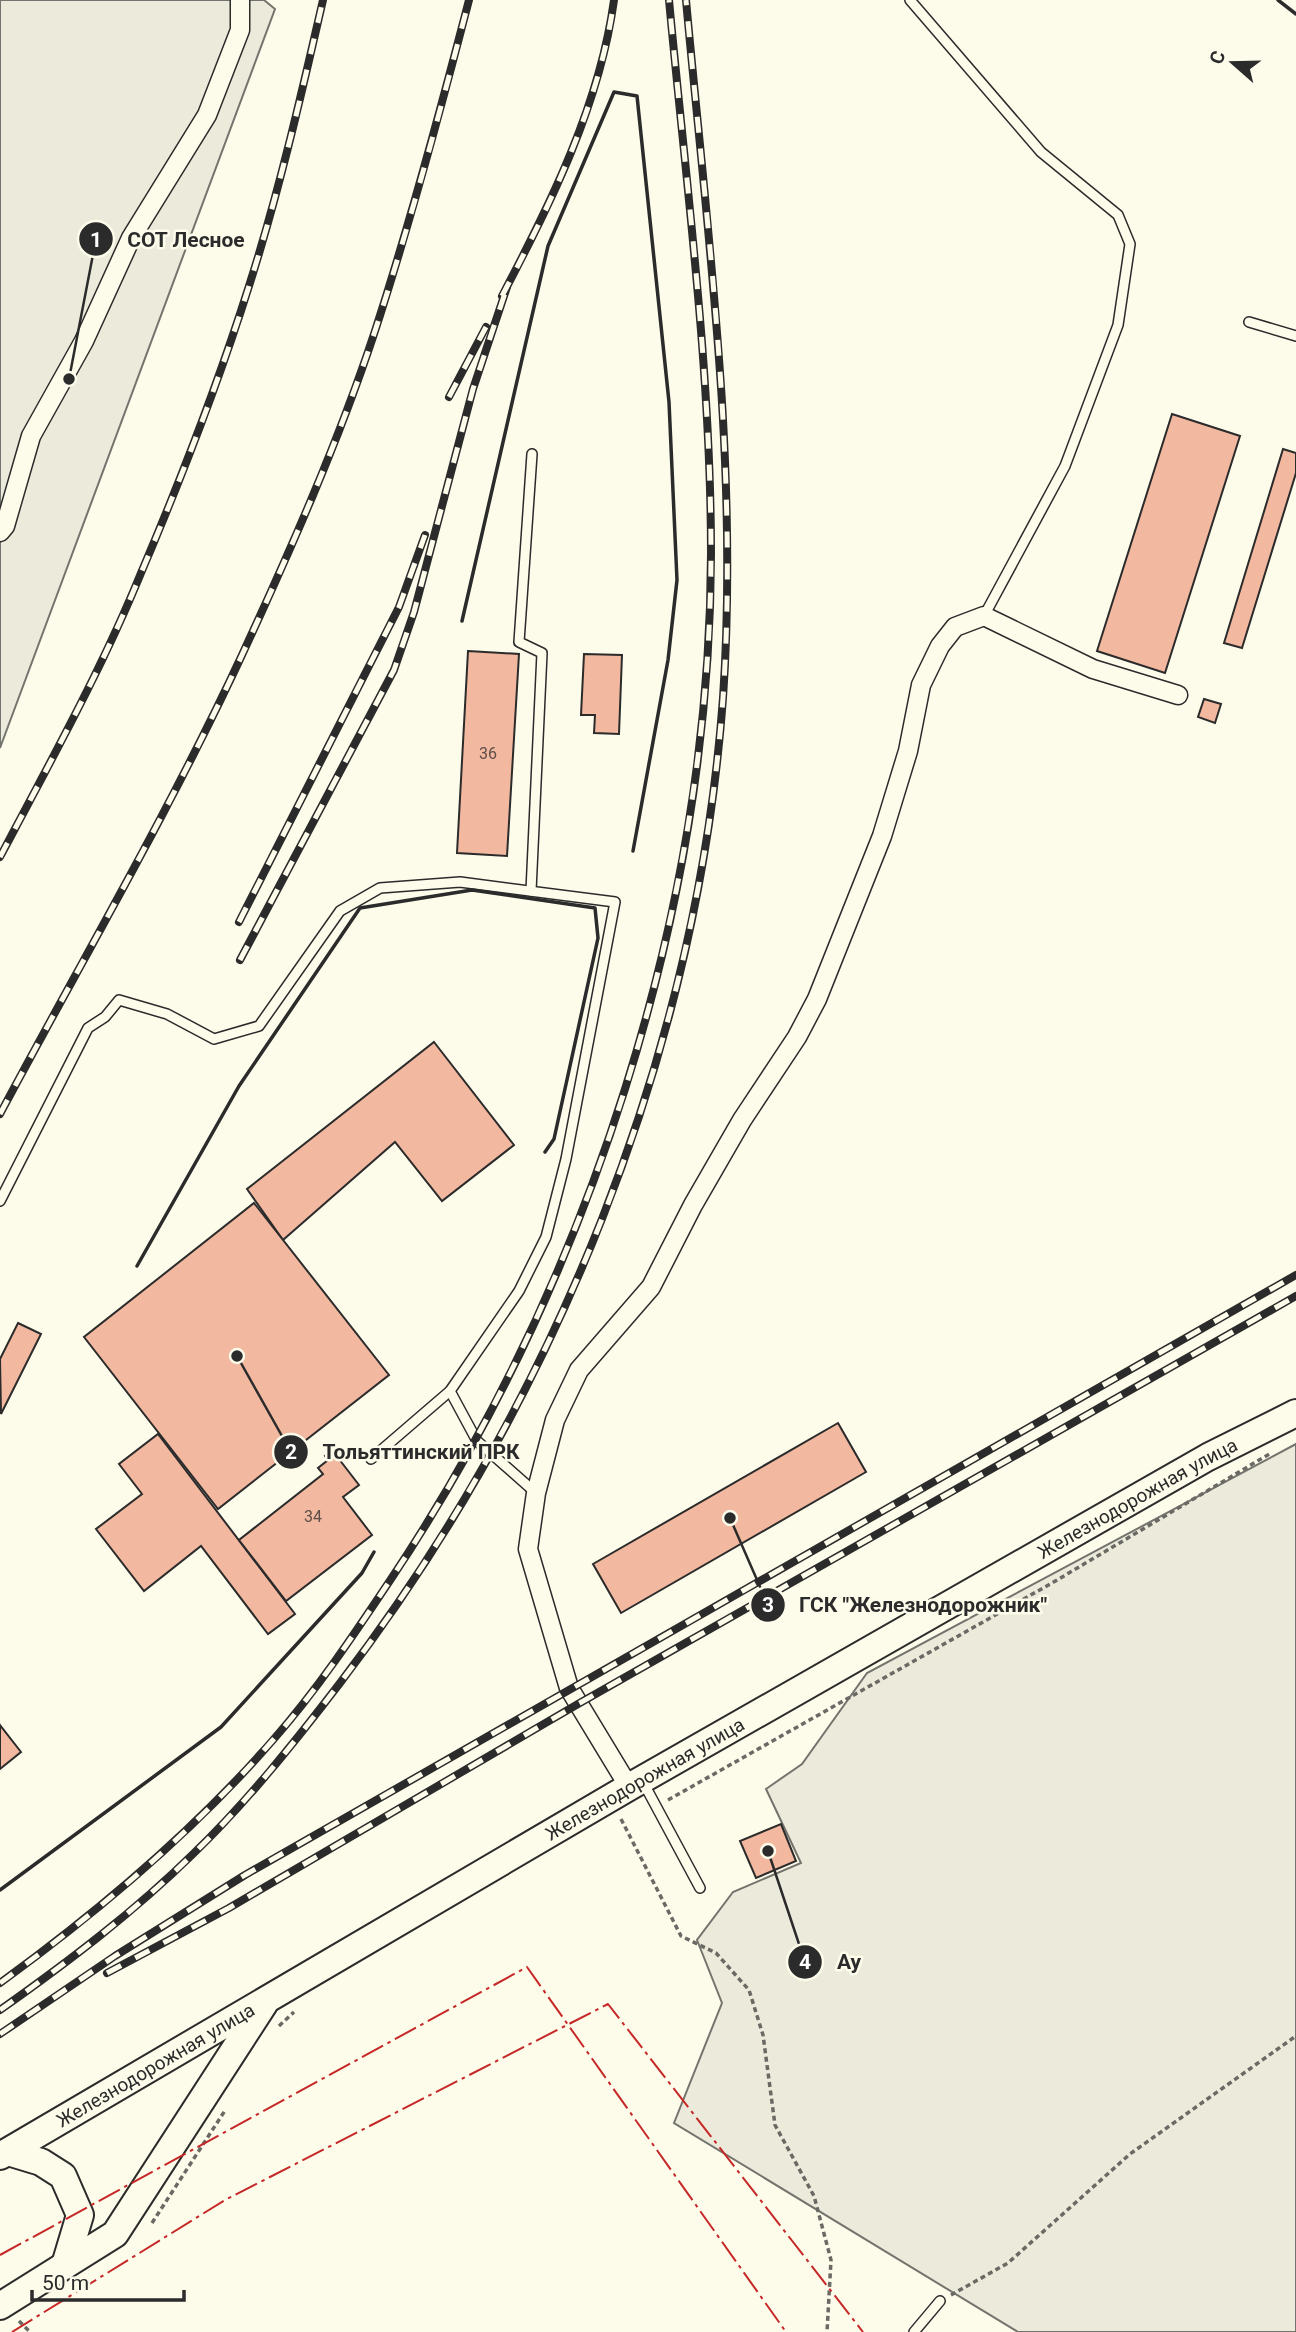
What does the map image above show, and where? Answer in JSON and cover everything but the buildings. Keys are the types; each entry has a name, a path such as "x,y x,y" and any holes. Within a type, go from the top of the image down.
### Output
{"main road":[{"name":"Железнодорожная улица","path":"4,2154 636,1784 1208,1457 1296,1413"},
{"path":"0,2306 115,2234 269,1997"},
{"path":"4,2154 41,2162 63,2176 80,2215 65,2265"}],"street":[{"path":"0,532 5,526 31,436 84,341 131,238 207,115 240,30 240,0"},
{"path":"636,1784 578,1704 552,1638 528,1549 536,1493 555,1420 579,1370 652,1287 693,1205 742,1120 797,1037 817,999 882,836 908,751 921,685 940,646 955,627 984,617 1093,669 1178,695"}],"lane":[{"path":"910,0 1041,152 1118,215 1130,244 1118,325 1065,466 984,617"},
{"path":"1249,322 1296,336"},
{"path":"531,891 542,653 519,642 532,454"},
{"path":"0,1201 88,1028 105,1017 119,1000 167,1014 214,1039 259,1026 340,911 380,888 460,882 615,902 566,1159 546,1237 519,1291 450,1391 372,1459"},
{"path":"450,1391 477,1441 536,1493"},
{"path":"636,1784 655,1804 700,1888"},
{"path":"914,2332 940,2301"}],"path":[{"path":"610,1826 676,1797 1052,1584 1282,1447"},
{"path":"621,1819 681,1936 716,1953 749,1990 763,2035 775,2125 814,2196 831,2260 827,2332"},
{"path":"276,2029 296,2011"},
{"path":"940,2301 1008,2263 1130,2154 1296,2036"},
{"path":"148,2227 163,2210 227,2108"},
{"path":"29,2314 18,2320 30,2332"}],"shaded area":[{"path":"0,0 264,0 275,9 0,748"},
{"path":"1296,1444 1296,2332 1018,2332 674,2123 722,2003 697,1940 733,1892 801,1863 766,1789 802,1764 867,1673"}],"railway":[{"path":"0,857 109,646 156,538 198,431 260,251 323,0"},
{"path":"0,1114 185,772 242,655 312,496 345,416 387,293 469,0"},
{"path":"502,296 571,152 597,77 614,0"},
{"path":"0,1983 109,1899 211,1807 289,1721 349,1640 391,1579 462,1464 524,1344 579,1219 625,1089 662,957 688,823 705,689 711,554 702,346 669,0"},
{"path":"0,2010 124,1916 213,1834 305,1728 417,1574 487,1460 549,1341 602,1218 647,1091 682,962 708,831 723,698 727,611 724,436 711,261 686,0"},
{"path":"240,960 394,670 414,612 473,389 507,287"},
{"path":"449,397 486,327"},
{"path":"239,922 399,607 425,535"},
{"path":"0,2034 115,1956 245,1875 1296,1275"},
{"path":"107,1973 229,1908 578,1704 1296,1296"}],"wall":[{"path":"1278,0 1296,14"},
{"path":"462,621 548,246 614,92 637,96 669,402 677,580 668,660 633,851"},
{"path":"137,1266 239,1086 360,908 472,890 595,908 598,938 554,1139 545,1152"},
{"path":"0,1890 221,1727 362,1573 374,1552"}],"power":[{"path":"0,2255 527,1967 786,2332"},
{"path":"12,2332 225,2200 608,2004 863,2332"}],"place":[{"name":"СОТ Лесное","path":"69,379"},
{"name":"Тольяттинский ПРК","path":"237,1356"},
{"name":"ГСК \"Железнодорожник\"","path":"730,1518"},
{"name":"Ау","path":"768,1851"}]}
